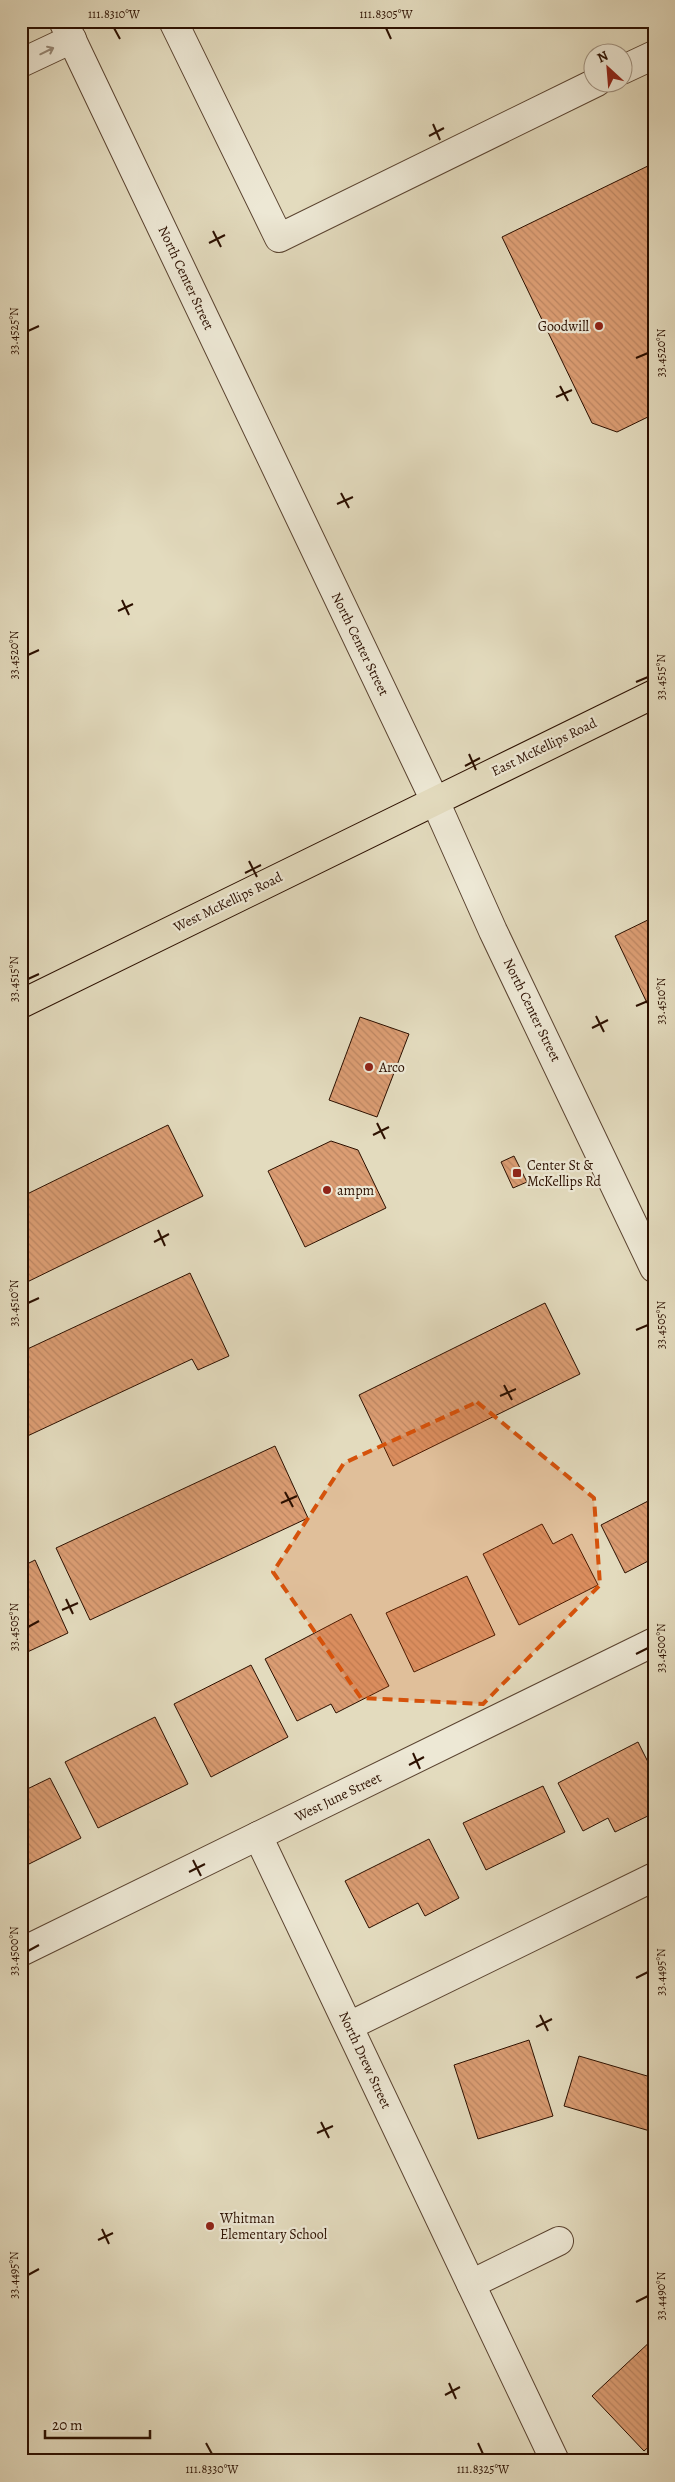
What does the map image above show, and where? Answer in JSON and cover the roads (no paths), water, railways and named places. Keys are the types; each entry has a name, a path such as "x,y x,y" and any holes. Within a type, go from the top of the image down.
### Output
{"main road":[{"name":"East McKellips Road","path":"435,801 654,694"},
{"name":"West McKellips Road","path":"21,1004 435,801"}],"street":[{"path":"173,21 279,238 582,89"},
{"path":"21,63 68,30"},
{"name":"North Center Street","path":"68,30 435,801 493,931 654,1268"},
{"path":"632,65 654,55"},
{"name":"West June Street","path":"21,1952 654,1642"},
{"name":"North Drew Street","path":"258,1836 555,2461"},
{"path":"349,2026 654,1877"},
{"path":"471,2284 559,2241"}],"place":[{"name":"Goodwill","path":"599,326"},
{"name":"Arco","path":"369,1067"},
{"name":"Center St & McKellips Rd","path":"517,1173"},
{"name":"ampm","path":"327,1190"},
{"name":"Whitman Elementary School","path":"210,2226"}]}
